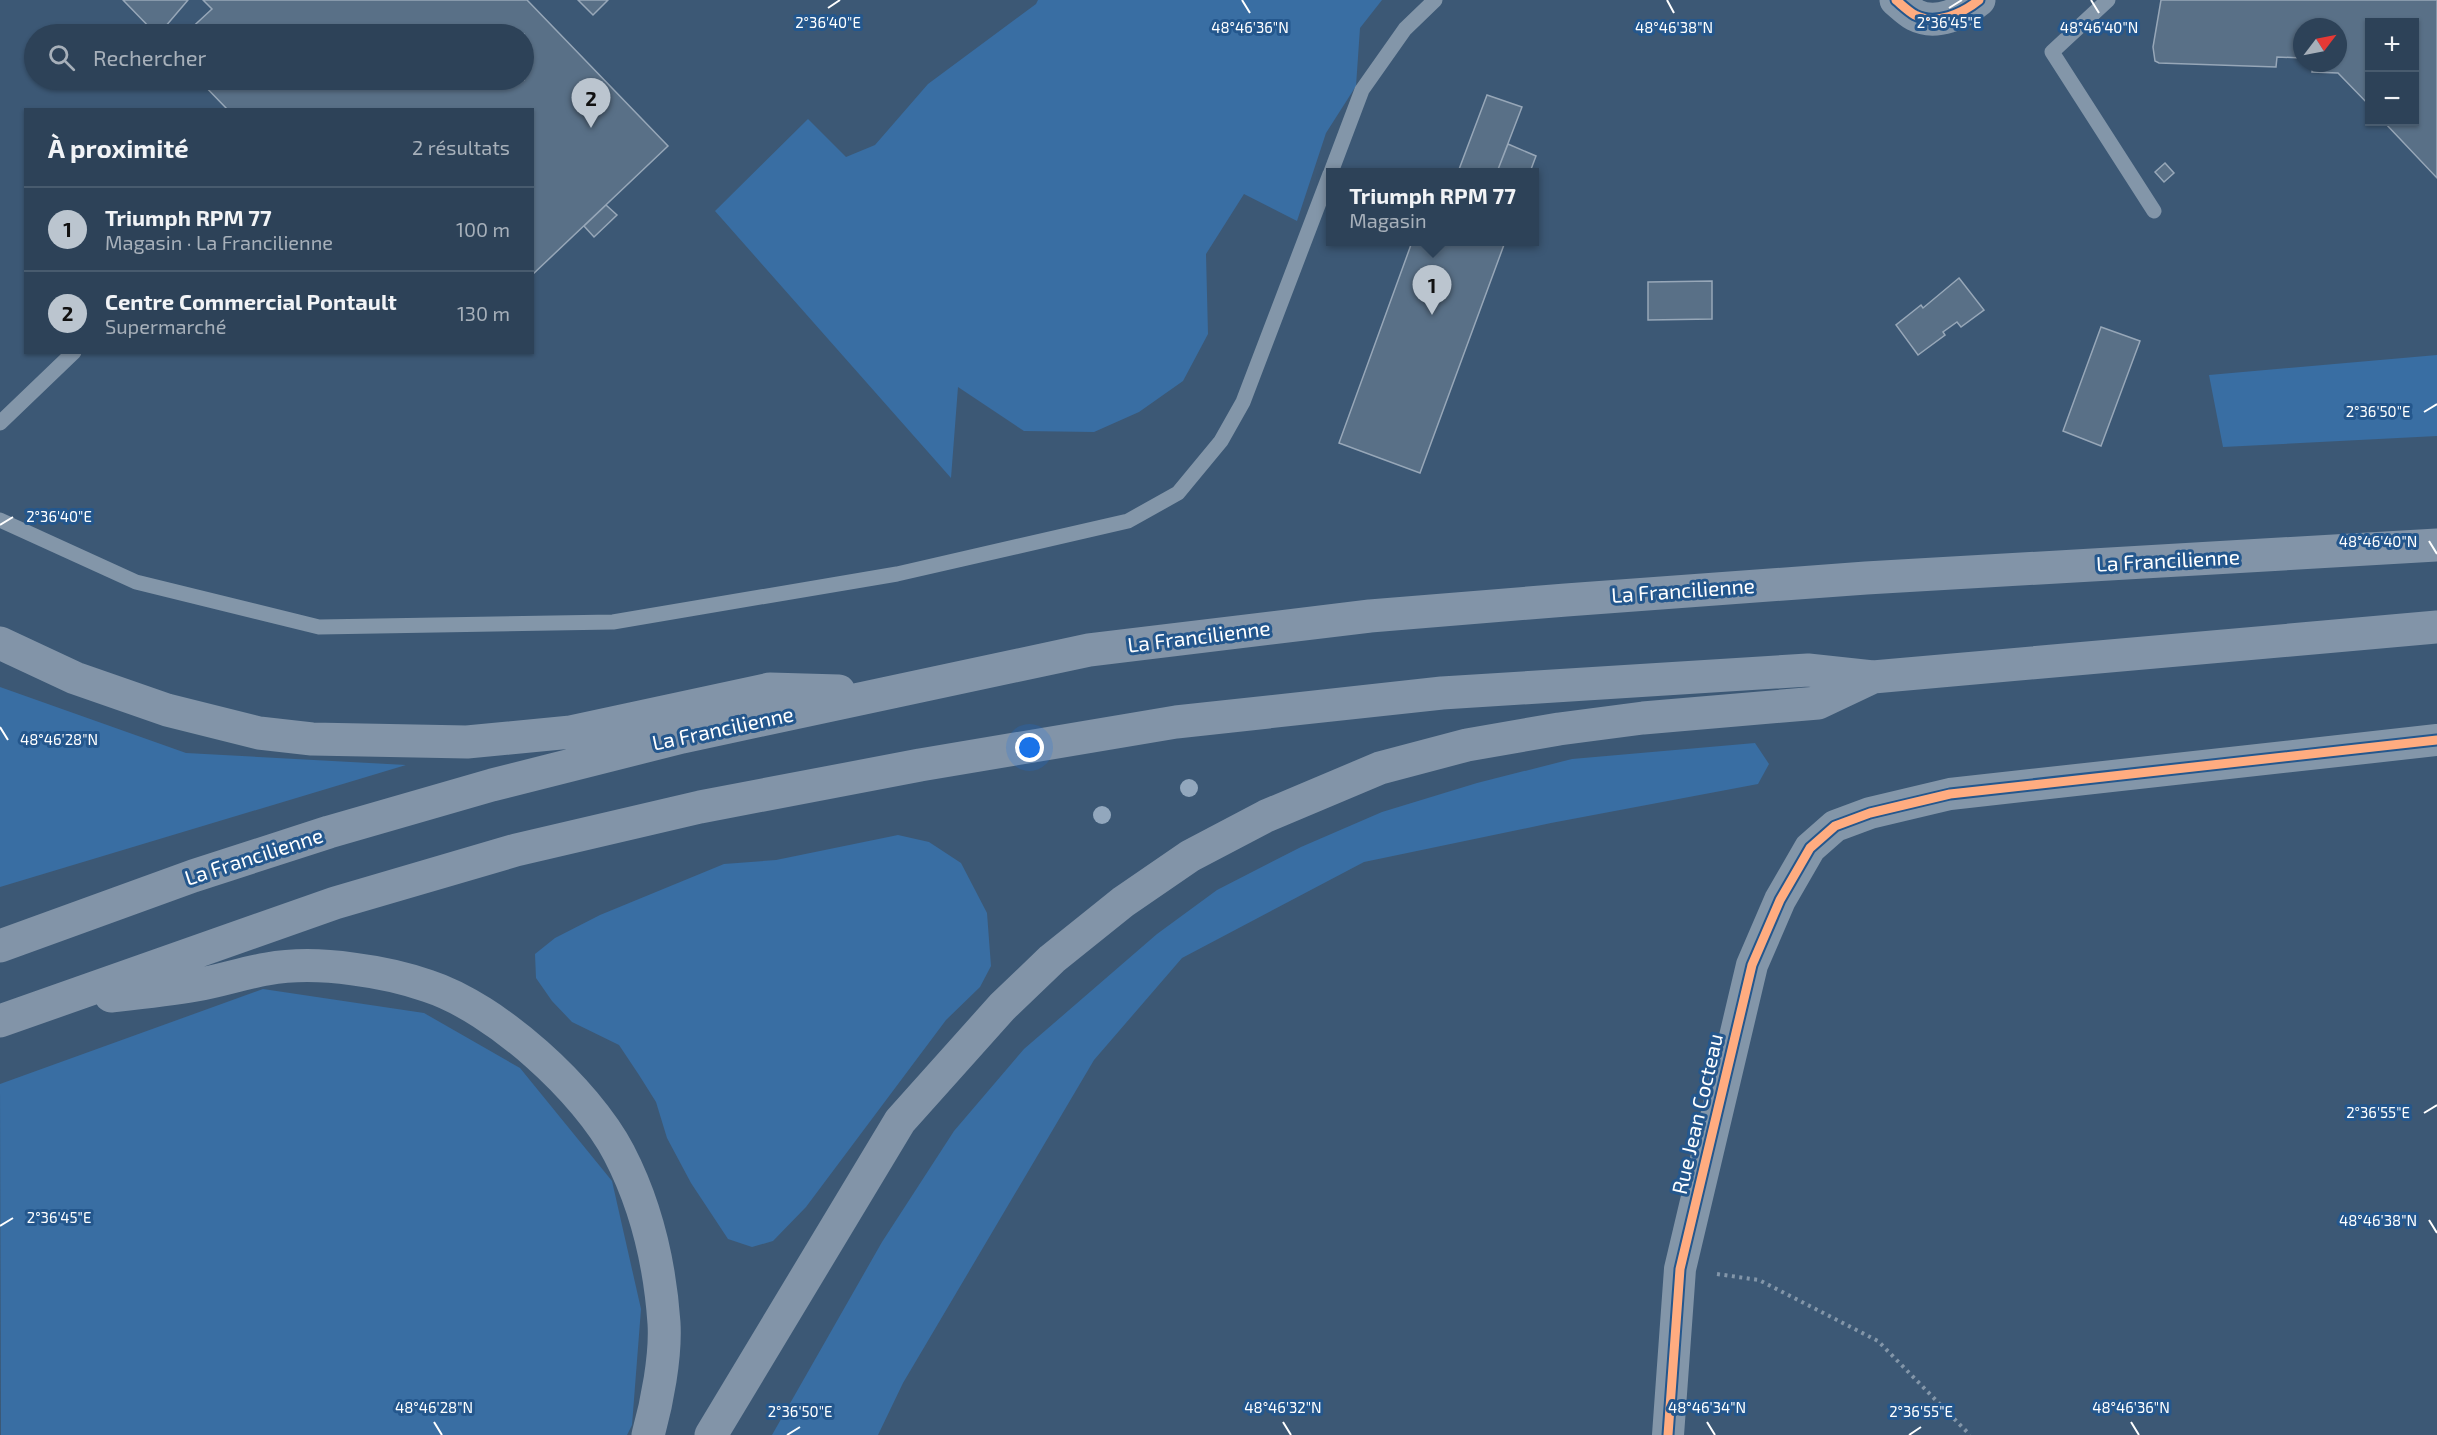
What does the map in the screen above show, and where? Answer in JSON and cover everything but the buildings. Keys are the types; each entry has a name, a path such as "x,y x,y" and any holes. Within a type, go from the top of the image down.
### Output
{"highway":[{"name":"La Francilienne","path":"0,946 194,876 329,831 471,791 682,737 1089,650 1370,616 1866,578 2437,545"},
{"path":"0,1021 335,903 516,850 700,807 920,765 1176,722 1442,693 1808,670 1873,677 2437,627"},
{"path":"0,643 75,678 167,710 259,733 312,739 467,742 571,732 770,689 888,693"},
{"path":"711,1435 900,1121 1002,1007 1052,959 1123,902 1190,856 1266,816 1380,768 1467,745 1559,729 1643,718 1818,704 1873,677"},
{"path":"44,1005 198,985 269,969 306,966 353,969 429,986 469,1005 500,1025 548,1064 598,1119 619,1154 634,1189 655,1253 664,1325 658,1399 648,1435"}],"street":[{"path":"1906,8 1941,18 1965,12 1979,0"},
{"name":"Rue Jean Cocteau","path":"1668,1435 1680,1269 1752,965 1780,900 1810,848 1835,826 1870,813 1950,794 2437,740"}],"lane":[{"path":"1332,168 1362,90 1404,29 1436,0"},
{"path":"2108,0 2052,52 2154,211"},
{"path":"0,520 136,582 320,627 613,622 897,574 1128,521 1178,493 1221,441 1243,402 1326,184"},
{"path":"1,420 72,354"}],"path":[{"path":"1680,1269 1759,1280 1878,1341 1970,1435"}],"shaded area":[{"path":"1038,0 1382,0 1360,28 1356,86 1326,133 1297,221 1244,194 1206,254 1208,334 1183,381 1139,412 1094,432 1024,431 958,387 951,478 715,211 808,119 846,157 875,145 928,84 1036,4"},
{"path":"2437,355 2437,436 2223,447 2209,375"},
{"path":"0,687 186,753 406,765 0,887"},
{"path":"1755,743 1769,764 1758,784 1551,823 1364,862 1182,958 1094,1060 903,1383 878,1435 772,1435 882,1242 954,1131 1024,1049 1157,934 1217,890 1301,847 1382,812 1477,783 1572,759"},
{"path":"898,835 929,842 961,863 987,913 991,966 980,987 946,1020 806,1207 773,1241 752,1247 728,1239 691,1183 667,1138 656,1102 619,1045 572,1022 552,1001 536,978 535,954 555,938 600,915 724,864 776,860"},
{"path":"263,989 424,1013 520,1068 612,1181 641,1309 632,1425 627,1435 1,1435 0,1084"}],"cycle path":[{"path":"1896,0 1915,15 1932,19 1940,19 1957,13 1979,0"},
{"path":"1668,1435 1680,1269 1752,965 1780,900 1810,848 1835,826 1870,813 1950,794 2437,740"}],"place":[{"name":"Centre Commercial Pontault","path":"591,128"},
{"name":"Triumph RPM 77","path":"1432,315"}]}
